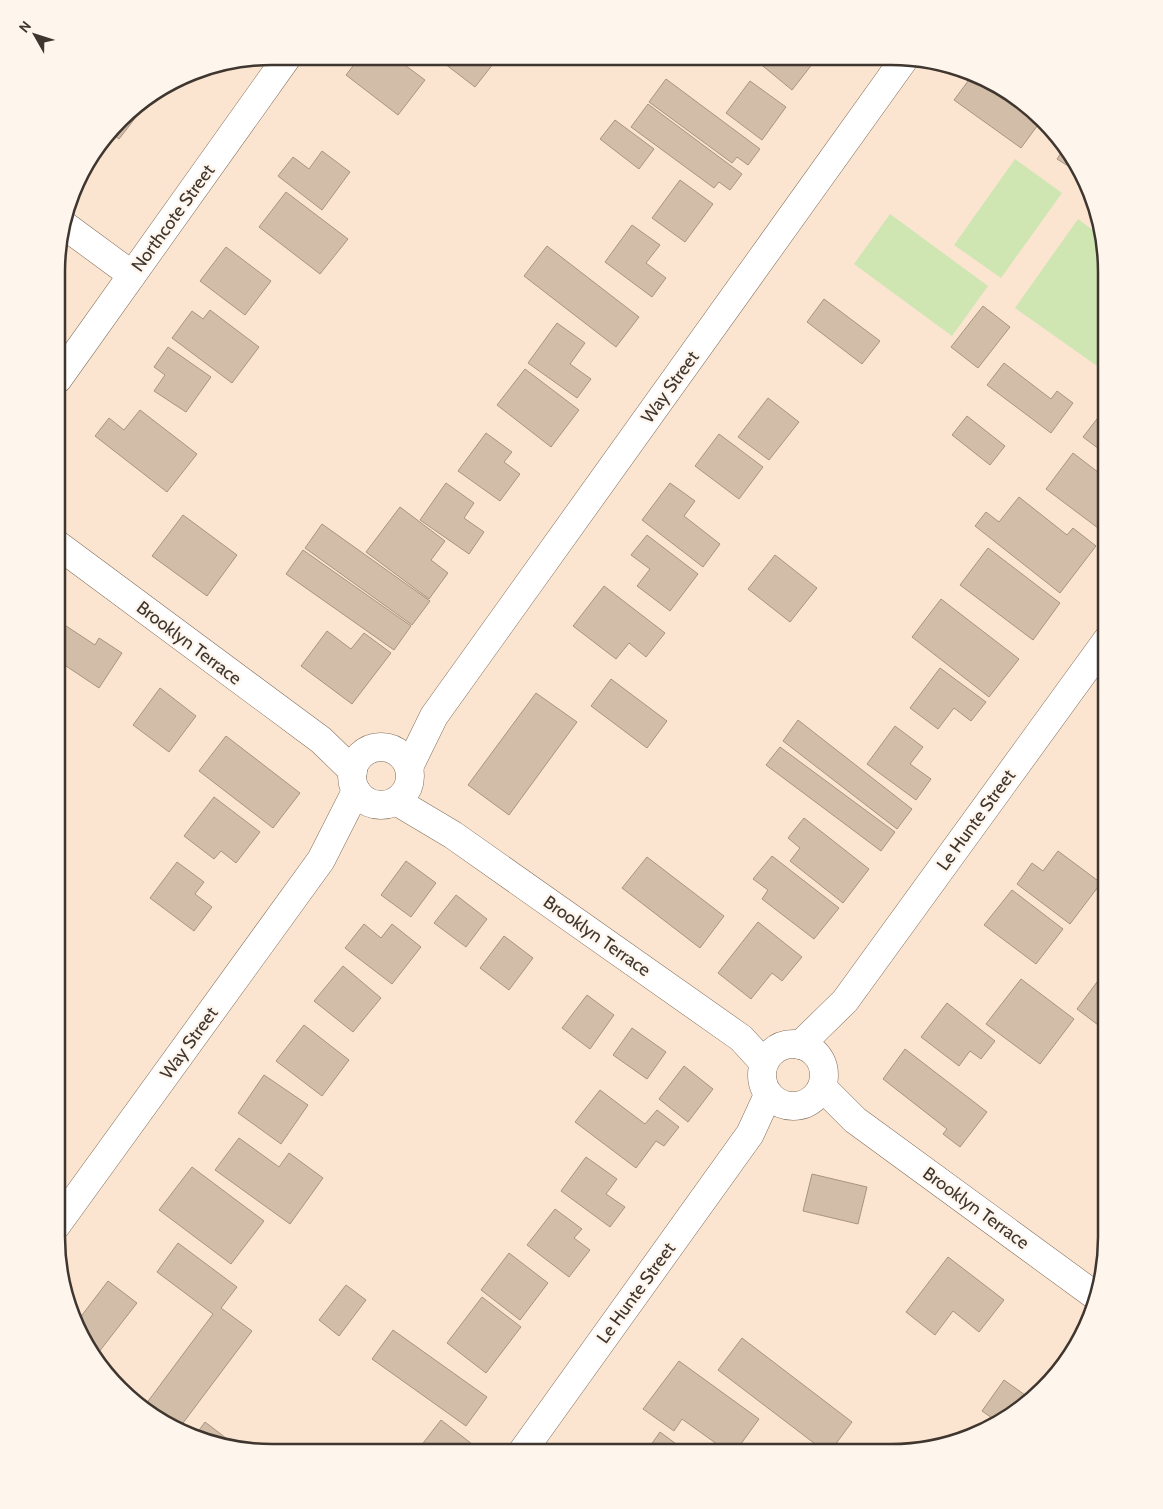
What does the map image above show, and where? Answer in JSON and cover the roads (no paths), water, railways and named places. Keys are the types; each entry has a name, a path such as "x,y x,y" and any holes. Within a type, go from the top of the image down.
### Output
{"street":[{"name":"Northcote Street","path":"65,369 282,65"},
{"name":"Way Street","path":"65,1214 321,860 382,779 434,716 900,65"},
{"path":"69,229 132,275"},
{"name":"Brooklyn Terrace","path":"65,550 321,740 382,779 453,835 742,1038 780,1052"},
{"name":"Le Hunte Street","path":"780,1052 845,1001 1098,652"},
{"name":"Le Hunte Street","path":"818,1083 845,1001"},
{"path":"809,1048 816,1054 818,1083 801,1106 791,1107 775,1100 764,1087 762,1071 780,1052 809,1048"},
{"name":"Brooklyn Terrace","path":"818,1083 855,1120 1091,1292"},
{"name":"Le Hunte Street","path":"528,1444 775,1100"}]}
